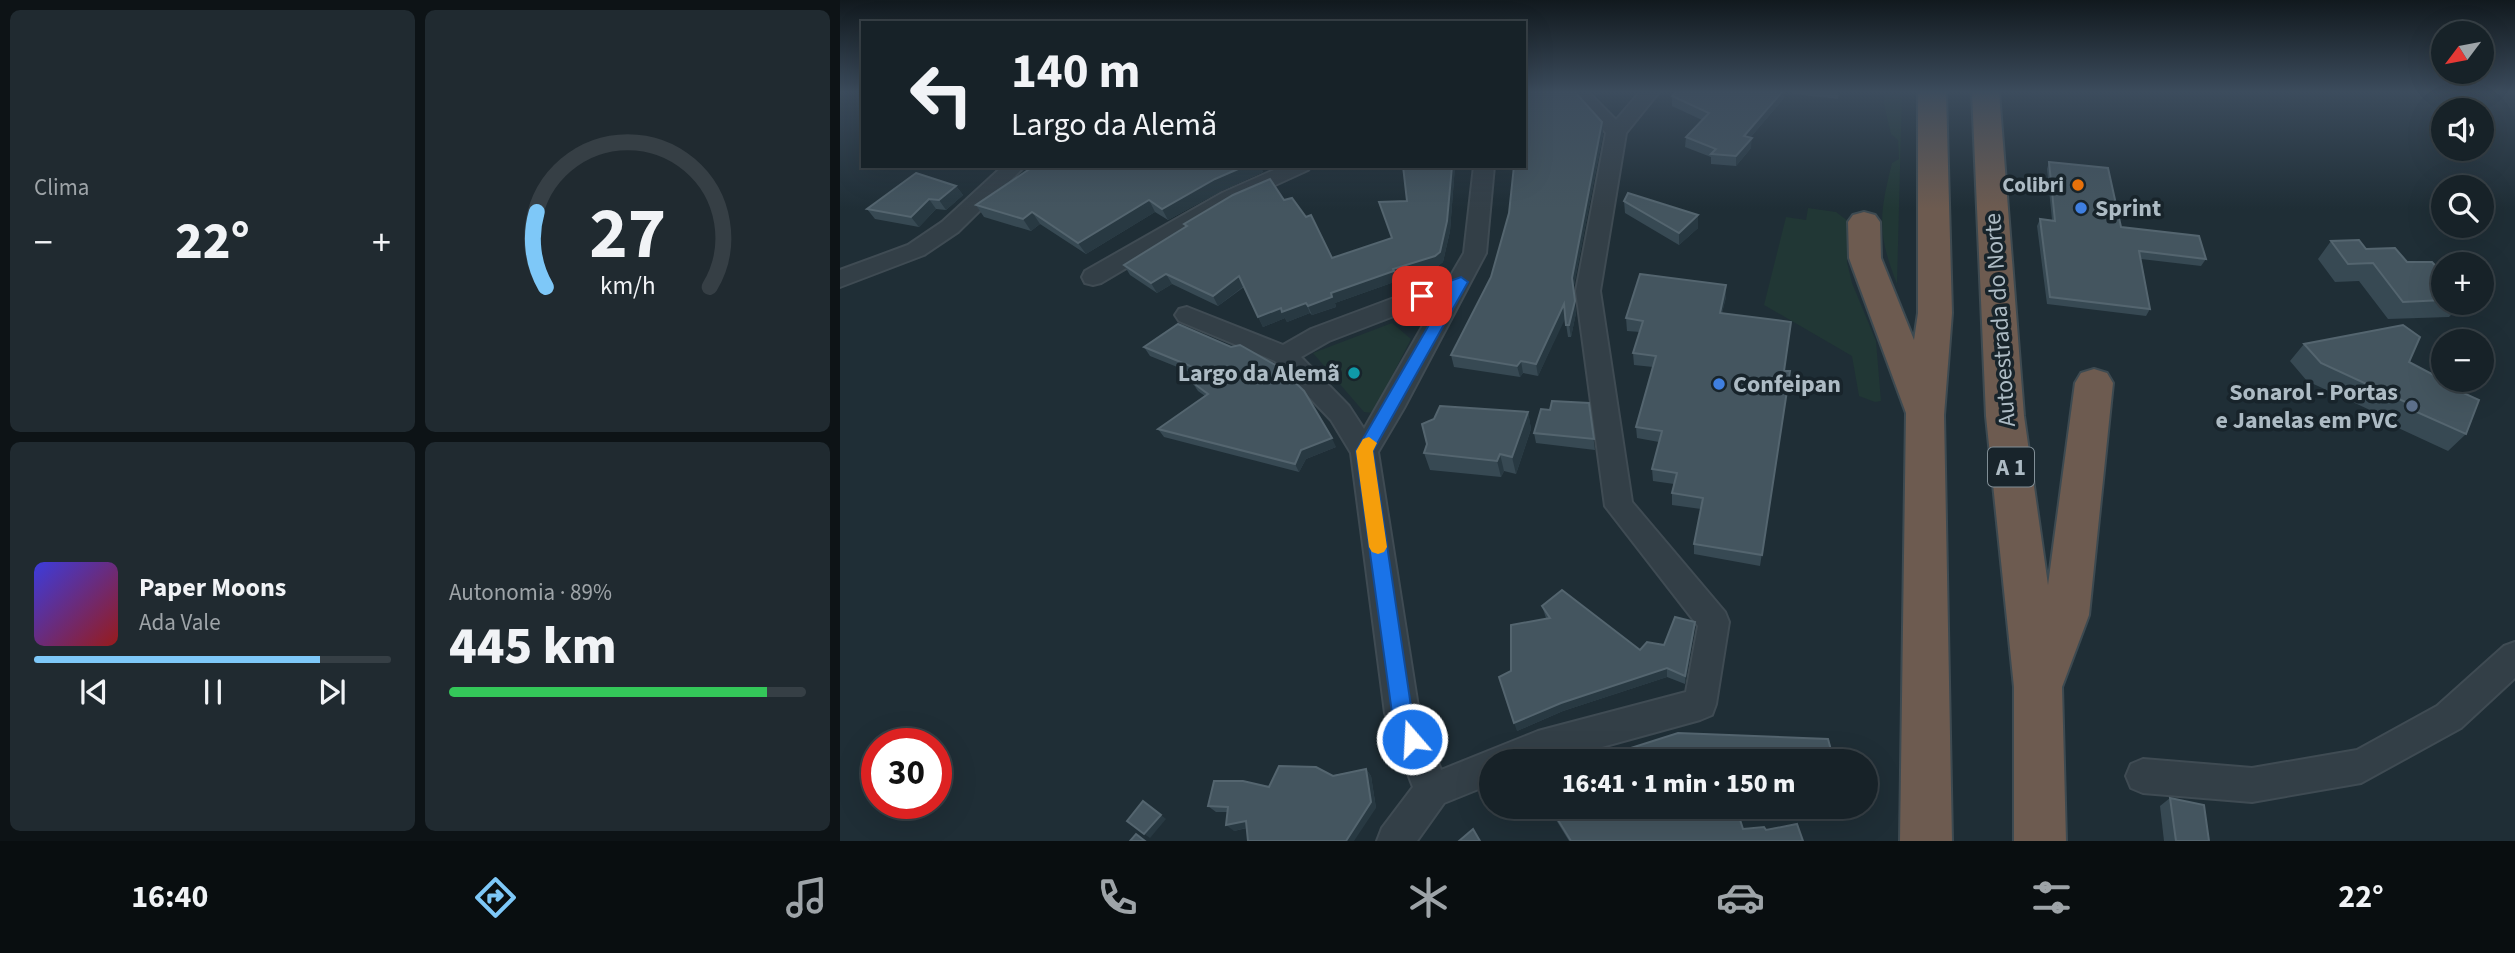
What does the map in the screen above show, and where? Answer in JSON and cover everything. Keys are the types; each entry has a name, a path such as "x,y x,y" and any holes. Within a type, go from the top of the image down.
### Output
{"highway":[{"path":"1926,841 1926,415 1935,313 1933,131"},
{"name":"Autoestrada do Norte","path":"1987,131 2005,416 2038,687 2040,841"},
{"path":"1864,222 1865,258 1926,415"},
{"path":"2038,687 2066,615 2094,383"}],"street":[{"path":"1536,749 1700,704 1714,622 1619,506 1588,291 1616,132"},
{"path":"840,279 916,250 950,227 1013,168"},
{"path":"1093,277 1229,198 1296,168"},
{"path":"1364,451 1475,253 1484,168"},
{"path":"1284,355 1320,335 1461,282"},
{"path":"1187,316 1284,355 1340,413 1364,451 1402,713 1432,791"},
{"path":"2143,776 2252,785 2361,766 2449,717 2515,657"},
{"path":"1395,841 1432,791 1479,772"}],"green space":[{"path":"1890,131 1901,131 1897,284 1886,251 1882,224 1884,197 1892,163 1899,159 1898,140"},
{"path":"1808,208 1836,212 1848,221 1847,262 1852,283 1876,341 1881,401 1875,402 1859,396 1852,356 1764,305 1786,217 1806,220"},
{"path":"1392,323 1411,339 1373,413 1364,412 1313,353"}],"building":[{"path":"1526,131 1600,131 1572,278 1575,301 1569,325 1566,325 1564,304 1536,364 1521,361 1517,366 1451,355 1491,277 1509,213 1514,168 1526,168"},
{"path":"1692,131 1748,131 1744,136 1752,138 1736,156 1711,154 1716,149 1686,137"},
{"path":"2049,162 2108,168 2121,227 2199,236 2206,259 2139,251 2150,309 2050,297 2040,219 2055,221"},
{"path":"1031,168 1240,168 1162,209 1149,200 1078,243 1032,212 1023,219 976,205"},
{"path":"1403,168 1452,168 1447,221 1440,252 1331,293 1332,297 1282,312 1281,308 1258,317 1239,276 1213,296 1166,274 1151,283 1124,265 1233,195 1270,179 1284,200 1292,198 1306,217 1311,215 1332,258 1392,238 1379,202 1407,201"},
{"path":"916,173 956,186 939,200 929,199 911,217 867,209"},
{"path":"1628,193 1698,215 1679,233 1624,201"},
{"path":"2359,240 2366,249 2395,248 2407,262 2431,262 2431,301 2403,302 2373,263 2348,264 2331,241"},
{"path":"1640,274 1726,285 1720,313 1791,322 1784,371 1790,371 1762,555 1694,544 1703,498 1672,493 1677,473 1652,469 1662,431 1636,427 1656,356 1633,353 1643,321 1626,318"},
{"path":"1178,324 1231,347 1240,345 1279,367 1304,391 1332,438 1301,450 1295,464 1158,429 1208,394 1192,382 1200,370 1144,347"},
{"path":"2403,325 2420,337 2409,362 2431,374 2431,392 2461,392 2479,400 2466,434 2410,409 2412,405 2321,363 2304,344"},
{"path":"1552,401 1589,403 1594,439 1534,433 1541,409 1550,410"},
{"path":"1440,406 1528,412 1512,457 1500,454 1497,461 1424,453 1427,444 1422,424 1434,419"},
{"path":"1562,590 1640,650 1647,642 1664,645 1675,617 1695,622 1685,676 1667,668 1561,703 1514,723 1499,677 1511,671 1511,625 1550,618 1542,606"},
{"path":"1678,733 1828,739 1831,749 1628,749"},
{"path":"1279,766 1316,767 1333,776 1366,769 1371,802 1346,841 1248,841 1246,821 1226,825 1228,807 1208,806 1214,781 1243,781 1269,787"},
{"path":"2170,798 2204,805 2209,841 2176,841"},
{"path":"1143,801 1161,815 1144,834 1127,821"},
{"path":"1557,819 1740,819 1743,829 1764,827 1766,830 1797,824 1803,841 1571,841"},
{"path":"1473,829 1480,841 1459,841"},
{"path":"1136,834 1145,841 1130,841"}],"slow traffic":[{"path":"1369,443 1364,451 1378,547"}],"place":[{"name":"Colibri","path":"2078,185"},
{"name":"Sprint","path":"2081,208"},
{"name":"Largo da Alemã","path":"1354,373"},
{"name":"Confeipan","path":"1719,384"},
{"name":"Sonarol - Portas e Janelas em PVC","path":"2412,406"}],"route":[{"path":"1412,739 1402,713 1364,451 1461,282 1422,296"}]}
